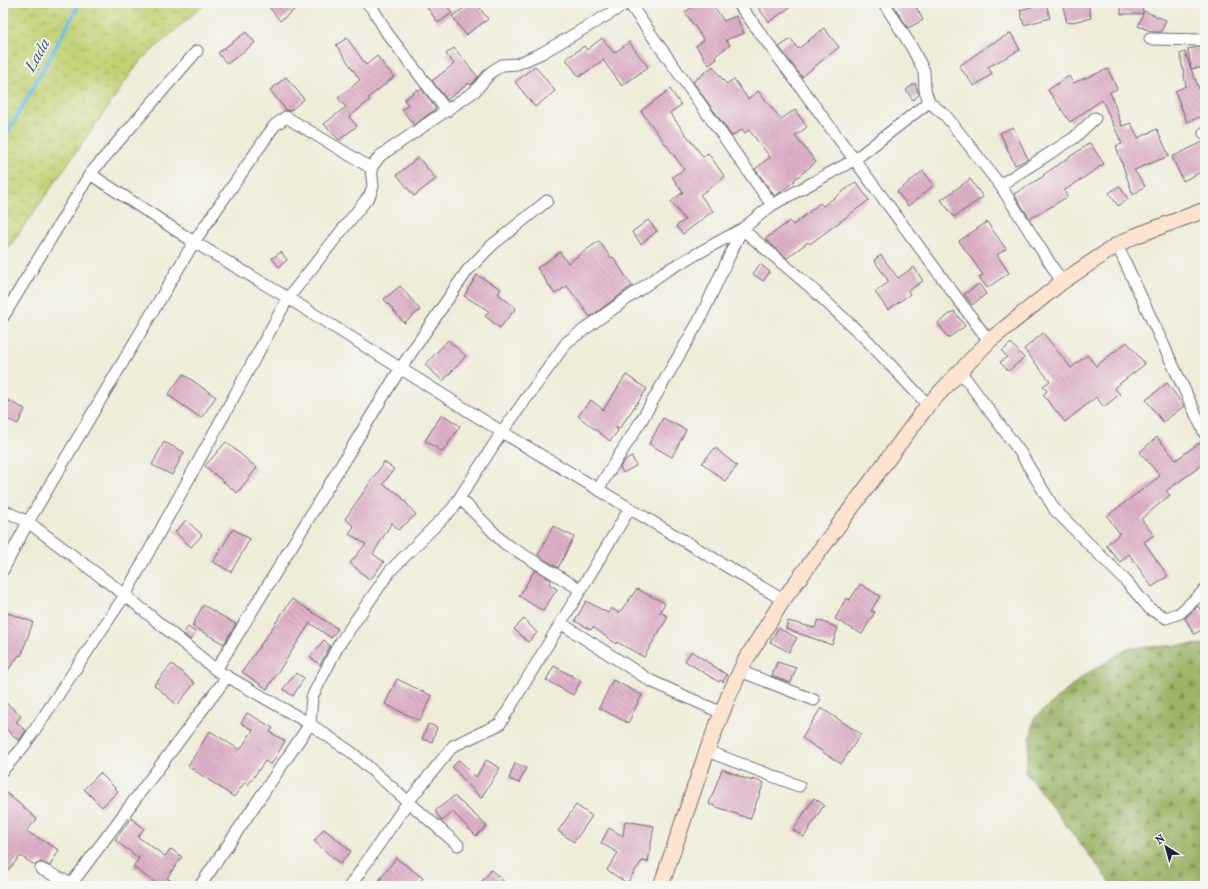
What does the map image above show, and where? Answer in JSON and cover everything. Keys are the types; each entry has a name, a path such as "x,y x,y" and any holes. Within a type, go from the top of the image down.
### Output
{"street":[{"path":"367,3 373,9 387,33 447,111"},
{"path":"738,3 989,341"},
{"path":"884,3 911,46 924,71 925,90 929,102 946,116 1000,185 1062,282"},
{"path":"3,770 24,746 125,595 288,298 370,195 373,186 371,168 380,156 475,91 491,72 502,65 517,64 542,53 623,4 772,205"},
{"path":"1150,39 1205,40"},
{"path":"3,317 90,174 197,51"},
{"path":"200,886 310,724 312,697 338,646 390,571 453,508 502,432 567,342 664,272 742,230 772,205 854,160 929,102"},
{"path":"3,570 28,522 194,242 274,126 286,117 371,168"},
{"path":"1000,185 1074,138 1096,118"},
{"path":"90,174 194,242 288,298 502,432 784,600"},
{"path":"216,670 400,368 467,271 491,246 547,201"},
{"path":"662,886 707,750 740,671 784,600 928,405 989,341 1062,282 1117,245 1135,236 1205,210"},
{"path":"742,230 808,285 860,333 928,405"},
{"path":"598,489 641,421 699,321 742,230"},
{"path":"1117,245 1205,434"},
{"path":"960,371 1020,452 1055,510 1125,580 1150,609 1166,618 1180,613 1205,590"},
{"path":"460,498 504,543 581,590"},
{"path":"350,886 408,802 452,746 500,724 562,624 630,508"},
{"path":"3,510 28,522 125,595 216,670 310,724 351,752 458,845"},
{"path":"562,624 651,681 722,713"},
{"path":"740,671 814,700"},
{"path":"41,869 74,885 227,676"},
{"path":"707,750 799,786"}],"green space":[{"path":"3,3 206,3 140,61 3,256"},
{"path":"1205,644 1205,886 1113,886 1025,772 1034,718 1086,674 1129,648"}],"building":[{"path":"266,3 303,3 280,21"},
{"path":"424,3 445,3 452,13 438,23"},
{"path":"471,3 476,3 488,19 466,35 452,16"},
{"path":"698,3 711,3 724,21 736,16 744,33 726,40 730,45 715,56 717,59 709,65 696,46 704,40 685,12"},
{"path":"755,3 796,3 769,22"},
{"path":"892,3 914,3 923,20 908,28"},
{"path":"1046,3 1050,18 1024,25 1020,10"},
{"path":"1088,3 1091,18 1067,23 1063,6"},
{"path":"1121,3 1142,3 1143,14 1121,14"},
{"path":"1144,11 1166,20 1161,32 1153,32 1138,26"},
{"path":"824,28 839,47 802,77 779,47 791,39 798,49"},
{"path":"246,32 255,43 227,64 218,53"},
{"path":"1011,33 1020,50 988,67 992,74 974,86 959,66 991,44"},
{"path":"347,38 366,65 377,56 394,77 368,98 370,100 349,117 357,126 339,140 324,124 346,107 338,98 360,80 336,45"},
{"path":"602,38 614,53 629,42 648,67 622,86 603,60 579,77 566,59 584,46 587,50"},
{"path":"1205,47 1205,67 1191,69 1188,49"},
{"path":"454,48 478,77 471,85 469,83 447,100 432,81 454,64 446,54"},
{"path":"1185,52 1205,103 1205,115 1187,122 1175,91 1186,86 1180,54"},
{"path":"535,66 555,91 535,107 515,82"},
{"path":"713,66 726,84 734,79 748,99 758,91 781,119 795,110 807,127 795,136 816,162 794,180 795,181 775,196 755,169 770,157 749,130 745,133 742,129 732,136 693,82"},
{"path":"1108,69 1117,89 1110,92 1122,126 1131,123 1138,138 1157,129 1169,156 1134,170 1145,186 1133,195 1116,146 1122,144 1102,100 1070,122 1048,90 1069,76 1073,83"},
{"path":"286,77 304,99 290,111 286,110 270,90"},
{"path":"915,83 919,95 913,100 906,90"},
{"path":"418,89 419,91 422,89 436,109 414,125 402,110 408,105 404,100"},
{"path":"670,89 681,105 670,113 703,157 708,153 725,177 700,195 713,211 683,234 676,226 685,220 671,202 683,192 672,177 684,169 641,111"},
{"path":"1013,127 1028,159 1015,165 1000,133"},
{"path":"1205,141 1205,170 1183,181 1172,157"},
{"path":"1090,143 1104,164 1064,191 1067,197 1030,219 1014,194 1044,176 1043,175"},
{"path":"418,157 436,179 414,196 397,175"},
{"path":"923,171 934,185 908,206 897,192"},
{"path":"970,179 983,197 954,217 941,200"},
{"path":"856,182 869,200 810,244 808,242 787,258 765,239 790,221 793,225 820,203 823,206"},
{"path":"1119,186 1128,199 1118,206 1109,193"},
{"path":"648,220 657,231 641,244 632,232"},
{"path":"987,222 1006,249 997,255 1009,273 987,288 979,277 983,275 959,241"},
{"path":"599,241 611,258 613,257 632,286 590,317 567,286 555,294 537,268 560,252 568,263"},
{"path":"281,252 287,260 279,267 272,258"},
{"path":"881,255 898,278 914,267 923,281 908,291 910,294 888,310 875,292 889,282 874,260"},
{"path":"760,264 770,272 763,281 753,274"},
{"path":"477,275 501,289 498,294 516,308 500,328 485,316 489,311 464,296"},
{"path":"979,284 986,294 972,305 964,294"},
{"path":"400,286 420,310 404,323 384,299"},
{"path":"954,311 965,326 948,338 938,323"},
{"path":"1043,333 1071,368 1087,355 1096,366 1127,342 1145,364 1114,388 1120,394 1104,407 1096,397 1065,422 1043,395 1047,391 1043,386 1050,381 1024,349"},
{"path":"448,340 466,356 443,381 425,365"},
{"path":"1011,343 1024,358 1008,371 1000,362 1007,357 1002,351"},
{"path":"183,374 216,397 201,418 168,395"},
{"path":"626,375 647,389 619,429 616,427 618,431 610,441 578,416 591,400 603,410"},
{"path":"1167,383 1184,406 1163,422 1146,400"},
{"path":"3,398 25,409 18,424 3,417"},
{"path":"442,414 460,426 443,452 425,441"},
{"path":"663,418 686,430 672,457 649,444"},
{"path":"1157,437 1176,460 1199,443 1205,451 1205,463 1166,491 1170,495 1141,519 1154,535 1144,542 1168,576 1152,587 1129,554 1120,562 1106,545 1120,534 1107,516 1160,476 1140,452"},
{"path":"164,442 184,452 172,475 152,465"},
{"path":"226,442 257,468 237,493 205,466"},
{"path":"715,448 737,466 725,481 702,463"},
{"path":"632,457 636,466 623,473 620,467 624,461"},
{"path":"384,462 394,469 383,484 399,494 416,515 398,530 392,522 373,554 384,562 370,580 350,563 366,544 349,534 354,526 345,519"},
{"path":"186,520 202,535 191,547 175,532"},
{"path":"553,526 574,537 558,568 538,555"},
{"path":"233,529 250,539 231,572 213,562"},
{"path":"535,570 551,580 549,584 557,589 543,611 519,596"},
{"path":"860,584 880,596 871,611 875,612 862,634 835,619 846,598 850,600"},
{"path":"637,589 665,603 660,612 668,617 644,657 617,642 616,644 593,627 591,630 575,621 586,601 608,613 611,608 619,613"},
{"path":"292,599 338,629 331,638 310,623 267,689 242,672"},
{"path":"203,605 236,624 224,644 192,626"},
{"path":"1198,606 1205,617 1205,628 1194,634 1185,618"},
{"path":"8,613 33,622 21,656 19,655 3,677 3,627"},
{"path":"524,619 537,633 528,642 514,629"},
{"path":"818,620 838,628 832,645 786,629 788,621 815,628"},
{"path":"188,627 196,633 190,640 183,633"},
{"path":"778,628 797,638 789,652 770,642"},
{"path":"324,640 330,646 320,665 310,657"},
{"path":"691,651 727,675 723,682 720,680 719,682 685,661"},
{"path":"777,662 796,668 791,683 772,676"},
{"path":"172,664 195,683 177,705 154,685"},
{"path":"554,666 581,681 573,695 546,680"},
{"path":"296,673 304,678 293,696 283,689"},
{"path":"397,679 432,696 420,721 385,704"},
{"path":"613,680 642,695 628,723 599,708"},
{"path":"3,700 21,716 16,722 26,731 19,741 3,726"},
{"path":"821,708 861,734 841,764 802,738"},
{"path":"247,713 273,728 270,732 285,741 271,765 265,761 248,785 245,782 234,797 188,766 210,731 240,750 253,730 241,723"},
{"path":"428,724 437,727 432,742 422,739"},
{"path":"459,760 476,777 486,760 500,768 481,798 452,767"},
{"path":"515,763 526,768 519,783 509,779"},
{"path":"722,769 752,781 752,779 764,783 750,819 709,804"},
{"path":"100,773 118,791 102,807 84,789"},
{"path":"3,790 37,819 26,831 59,850 50,866 41,862 35,865 20,856 3,877"},
{"path":"454,796 487,826 476,836 453,812 442,821 435,811"},
{"path":"814,798 824,805 804,837 793,830"},
{"path":"576,805 592,816 574,842 558,831"},
{"path":"131,818 144,828 138,837 165,856 171,849 182,857 167,878 177,886 160,886 133,867 139,858 115,840"},
{"path":"625,821 654,826 648,862 642,861 627,883 607,870 618,853 601,843 609,828 623,836"},
{"path":"324,829 351,851 340,864 314,841"},
{"path":"396,858 423,878 417,886 375,886"},
{"path":"491,870 509,886 478,886"}],"waterway":[{"name":"Lada","path":"3,141 80,3"}]}
